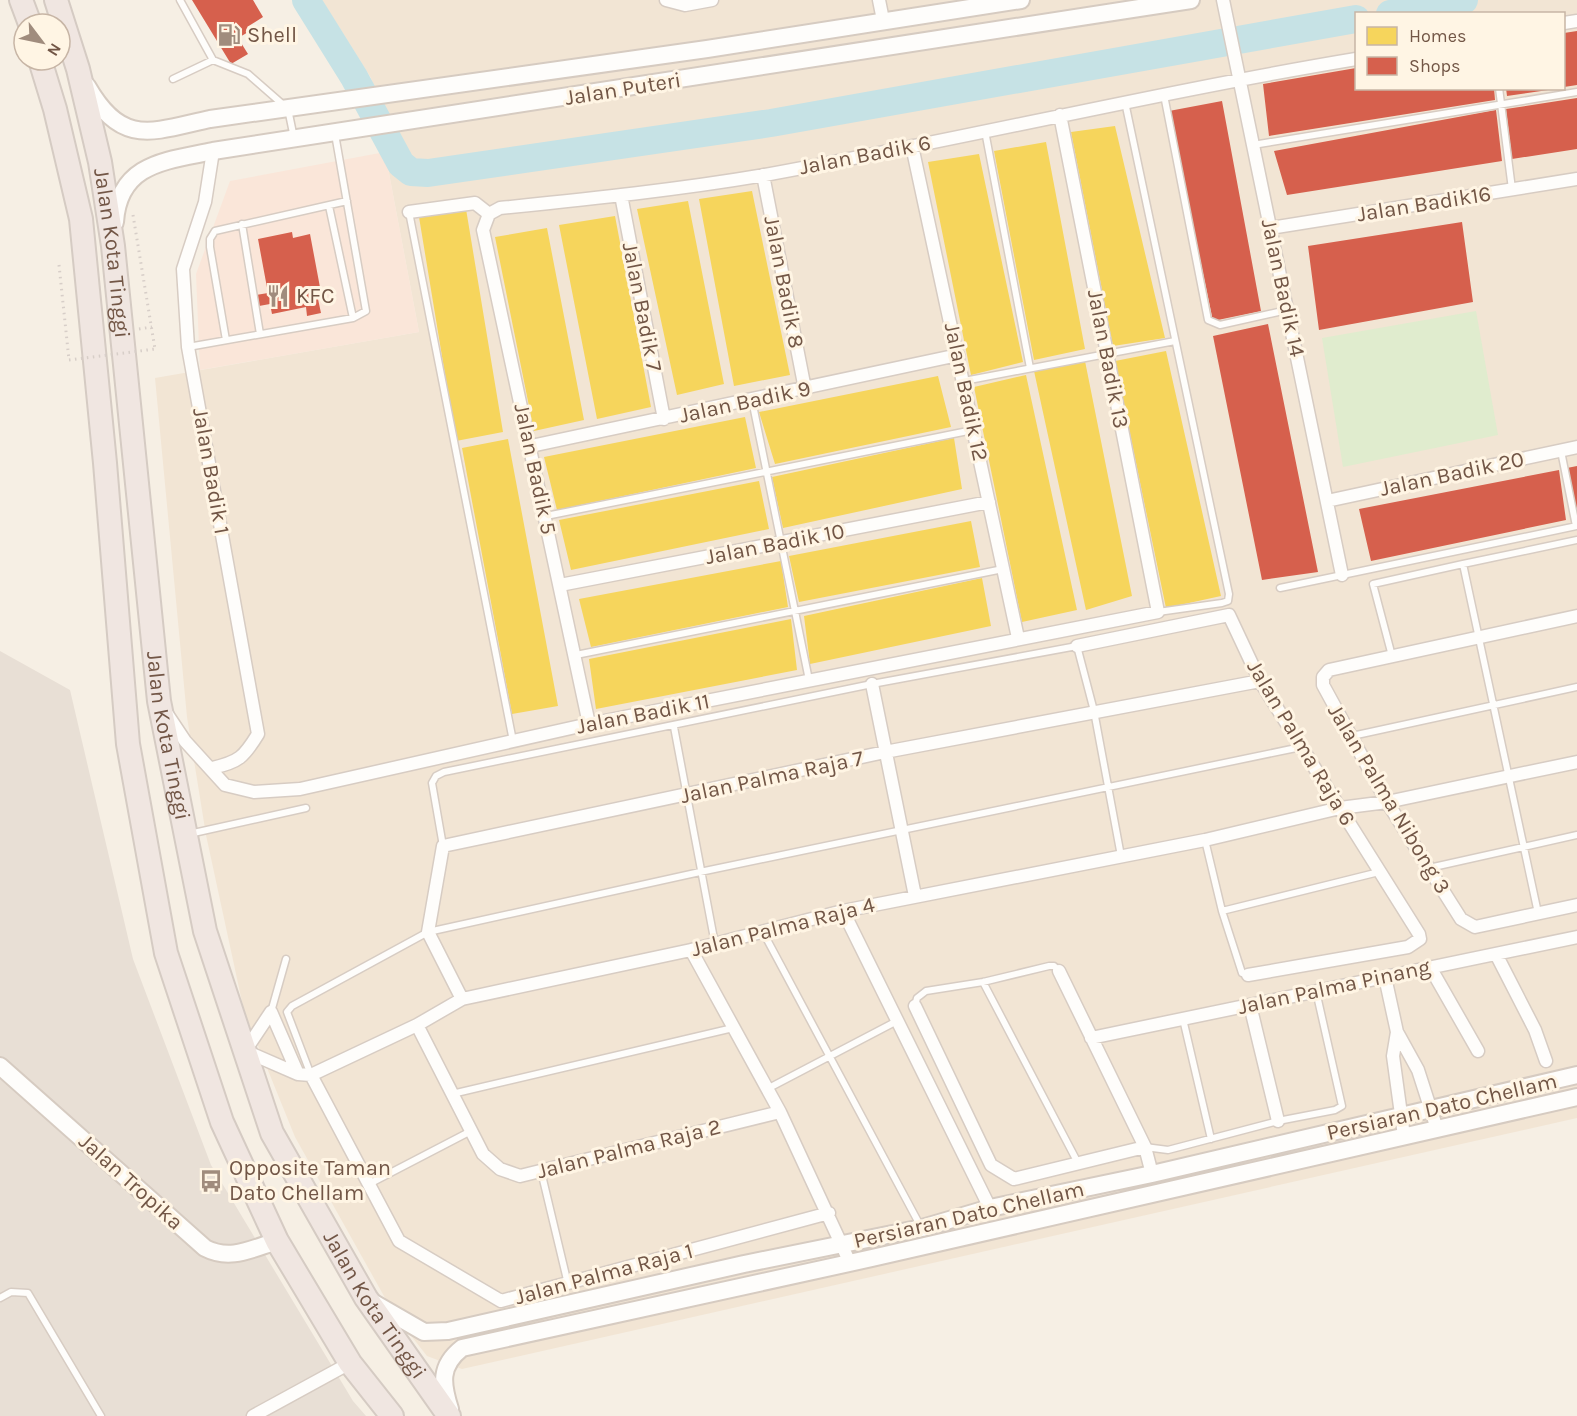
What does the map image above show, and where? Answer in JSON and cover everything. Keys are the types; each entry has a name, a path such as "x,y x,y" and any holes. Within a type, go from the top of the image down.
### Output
{"highway":[{"name":"Jalan Kota Tinggi","path":"56,0 78,69 100,162 113,246 159,701 205,931 272,1133 366,1298 450,1416"},
{"name":"Jalan Kota Tinggi","path":"44,72 55,109 81,219 105,463 128,744 166,953 222,1122 277,1241 350,1363 393,1416"}],"street":[{"path":"667,1 685,5 712,0"},
{"path":"879,0 883,20"},
{"name":"Jalan Puteri","path":"78,69 109,118 124,126 148,132 210,119 707,49 1021,0"},
{"name":"Jalan Puteri","path":"113,246 116,206 123,188 140,171 157,164 213,151 1191,0"},
{"name":"Jalan Badik 14","path":"1224,5 1342,575"},
{"path":"707,49 711,75"},
{"name":"Jalan Badik 6","path":"489,214 500,208 621,195 763,175 1239,78 1355,58"},
{"name":"Jalan Badik 13","path":"1060,116 1157,607"},
{"name":"Jalan Badik 12","path":"912,146 1018,638"},
{"name":"Jalan Badik 1","path":"212,768 234,763 247,753 258,734 189,347 183,269 205,202 213,151"},
{"name":"Jalan Badik 8","path":"763,175 805,389"},
{"name":"Jalan Badik16","path":"1270,228 1577,179"},
{"name":"Jalan Badik 7","path":"621,195 664,419"},
{"path":"409,212 476,203 489,214"},
{"name":"Jalan Badik 5","path":"489,214 483,230 589,724"},
{"name":"Jalan Badik 9","path":"531,446 958,355"},
{"name":"Jalan Badik 20","path":"1327,501 1577,447"},
{"name":"Jalan Badik 10","path":"560,585 989,502"},
{"name":"Jalan Badik 11","path":"159,701 185,741 212,768 225,785 254,792 300,789 589,724 1018,638 1157,607"},
{"name":"Jalan Palma Raja 6","path":"1077,646 1230,615 1260,681 1420,939 1408,947 1248,975"},
{"path":"1392,656 1577,616"},
{"name":"Jalan Palma Nibong 3","path":"1392,656 1329,670 1323,677 1323,685 1387,802 1461,919 1468,925 1475,927 1538,913"},
{"name":"Jalan Palma Raja 7","path":"443,846 885,752 1260,681"},
{"path":"872,684 915,896"},
{"name":"Jalan Palma Raja 4","path":"245,1051 298,1074 311,1075 417,1025 462,999 692,950 843,911 1205,840 1340,808 1387,802 1577,762"},
{"path":"443,846 428,932 462,999"},
{"path":"1538,913 1577,905"},
{"path":"843,911 990,1208"},
{"name":"Jalan Palma Pinang","path":"1091,1038 1577,937"},
{"path":"692,950 780,1112 850,1263"},
{"path":"1496,954 1535,1030 1546,1061"},
{"path":"1430,967 1478,1051"},
{"path":"1059,970 1145,1147 1152,1174"},
{"path":"1385,977 1397,1032 1418,1070 1437,1128"},
{"path":"1250,1005 1278,1121"},
{"path":"915,1006 991,1165 1014,1179 1145,1147"},
{"path":"245,1051 272,1012"},
{"path":"272,1012 298,1074"},
{"name":"Jalan Palma Raja 2","path":"417,1025 483,1154 500,1170 520,1176 780,1112"},
{"path":"1397,1032 1393,1056 1404,1136"},
{"name":"Jalan Tropika","path":"0,1066 205,1248 218,1255 229,1255 277,1241"},
{"name":"Jalan Palma Raja 1","path":"311,1075 399,1241 501,1301 829,1214"},
{"name":"Persiaran Dato Chellam","path":"366,1298 424,1332 448,1331 922,1228 990,1208 1152,1174 1577,1075"},
{"name":"Persiaran Dato Chellam","path":"450,1416 443,1386 451,1356 462,1348 850,1263 1577,1097"},
{"path":"253,1416 350,1363"}],"lane":[{"path":"180,0 213,60 248,74 288,109 294,139"},
{"path":"173,79 213,60"},
{"path":"1499,90 1512,190"},
{"path":"1253,145 1577,92"},
{"path":"1163,94 1208,320 1220,325 1287,310"},
{"path":"1125,102 1229,594 1228,601 1222,603 1157,607"},
{"path":"985,131 1030,368"},
{"path":"189,347 361,316 367,307 347,201 342,132"},
{"path":"226,340 210,239 215,231 347,201"},
{"path":"329,206 353,318"},
{"path":"409,212 513,741"},
{"path":"242,224 260,334"},
{"path":"964,381 1175,341"},
{"path":"752,400 809,680"},
{"path":"546,516 974,429"},
{"path":"1280,588 1576,526 1561,451"},
{"path":"1392,656 1373,584 1577,540"},
{"path":"1463,564 1538,913"},
{"path":"576,656 1004,569"},
{"path":"443,846 433,798 432,783 436,776 872,684 1077,646 1094,711 1121,856"},
{"path":"1351,736 1577,687"},
{"path":"674,727 685,796 715,944"},
{"path":"311,1075 286,1012 292,1006 428,932 700,872 1302,747"},
{"path":"186,835 306,808"},
{"path":"1429,868 1577,835"},
{"path":"1205,840 1222,911 1242,972 1248,975"},
{"path":"1222,911 1379,872"},
{"path":"763,932 922,1228"},
{"path":"272,1012 286,959"},
{"path":"915,1006 917,998 926,991 983,982 1049,966 1054,966 1059,970"},
{"path":"983,982 1078,1163"},
{"path":"1145,1147 1168,1150 1278,1121 1335,1110 1342,1106 1316,991"},
{"path":"1183,1019 1211,1139"},
{"path":"767,1089 897,1021"},
{"path":"453,1094 734,1028"},
{"path":"369,1184 471,1131"},
{"path":"541,1171 568,1284"},
{"path":"0,1298 11,1292 28,1293 101,1416"}],"path":[{"path":"59,265 69,360 155,349 132,207"}],"shaded area":[{"path":"322,0 1577,0 1577,1118 462,1369 427,1356 394,1314 295,1137 244,1011 206,835 187,717 155,378 419,332 371,78"},
{"path":"385,152 419,332 200,370 196,274 230,181"},
{"path":"0,651 70,690 133,959 211,1165 353,1401 366,1416 0,1416"}],"green space":[{"path":"1476,311 1498,435 1343,467 1322,338"}],"building: Homes":[{"path":"1115,126 1165,338 1113,346 1071,132"},
{"path":"1046,142 1085,349 1034,360 994,151"},
{"path":"979,154 1023,362 971,375 928,162"},
{"path":"752,191 790,375 734,386 699,199"},
{"path":"688,201 724,384 677,395 637,209"},
{"path":"466,209 503,432 456,441 419,217"},
{"path":"615,216 651,407 597,419 559,225"},
{"path":"547,228 584,420 534,431 495,237"},
{"path":"1166,351 1221,596 1166,608 1115,361"},
{"path":"1085,361 1132,596 1086,610 1034,371"},
{"path":"1026,375 1077,610 1022,622 974,387"},
{"path":"938,376 951,427 775,464 759,412"},
{"path":"745,417 756,468 557,510 544,457"},
{"path":"954,438 962,489 783,528 772,477"},
{"path":"508,439 558,706 512,714 462,448"},
{"path":"759,481 769,529 571,570 559,520"},
{"path":"971,521 980,567 799,602 789,556"},
{"path":"781,561 788,607 591,647 579,599"},
{"path":"982,578 991,626 810,664 804,616"},
{"path":"791,619 797,670 596,709 589,659"}],"building: Shops":[{"name":"Shell","path":"192,0 253,0 263,17 247,27 250,31 238,38 248,54 231,64"},
{"path":"1577,31 1577,85 1565,87 1565,33"},
{"path":"1355,68 1355,90 1494,90 1495,100 1269,136 1263,84"},
{"path":"1506,90 1548,90 1507,96"},
{"path":"1577,98 1577,149 1512,159 1506,109"},
{"path":"1222,101 1261,311 1213,321 1169,111"},
{"path":"1496,110 1502,161 1287,195 1274,151"},
{"path":"1462,222 1473,302 1319,330 1308,246"},
{"path":"292,232 293,238 310,234 322,298 318,299 321,313 307,316 306,307 272,314 270,304 259,306 256,295 268,293 258,239"},
{"path":"1268,324 1318,572 1262,580 1213,336"},
{"path":"1577,466 1577,514 1576,514 1567,468"},
{"path":"1559,470 1566,520 1371,561 1359,509"}],"waterway":[{"path":"306,0 354,77 401,164 411,172 428,173 771,123 1355,19"},
{"path":"1401,12 1464,0"}],"place":[{"name":"Shell","path":"229,35"},
{"name":"KFC","path":"278,296"},
{"name":"Opposite Taman Dato Chellam","path":"211,1181"}]}
